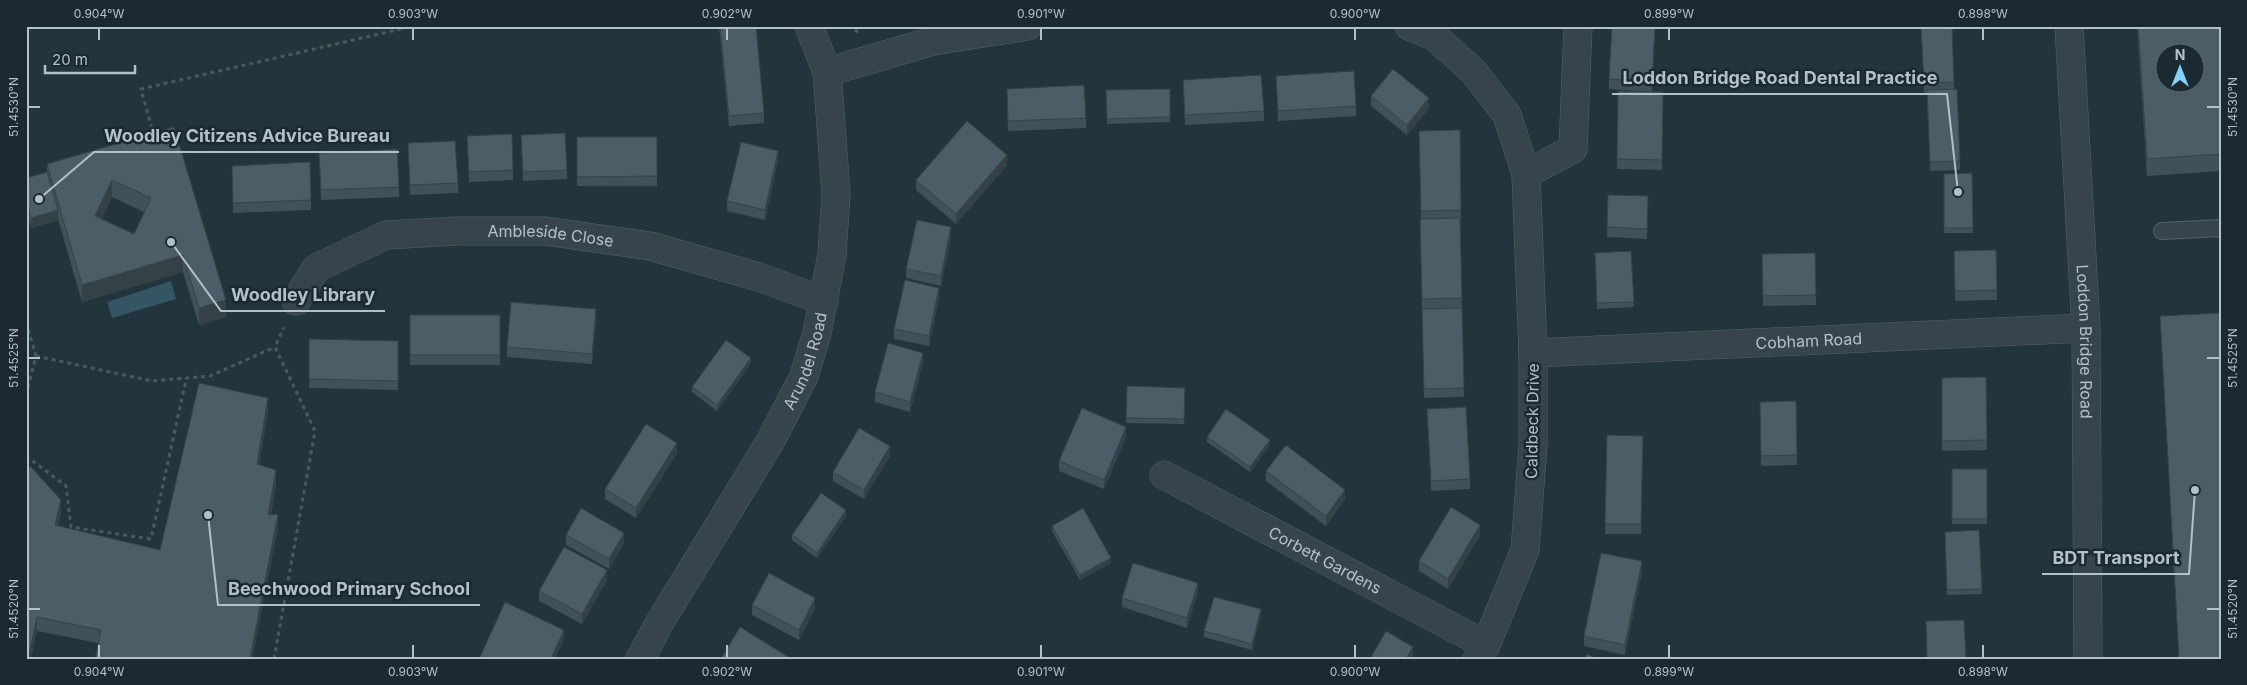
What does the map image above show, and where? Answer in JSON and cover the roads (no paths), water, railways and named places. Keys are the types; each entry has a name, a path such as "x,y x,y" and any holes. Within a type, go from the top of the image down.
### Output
{"street":[{"name":"Arundel Road","path":"640,659 660,622 770,442 804,376 824,301 832,255 836,193 827,72 809,26"},
{"path":"827,72 933,41 1028,26"},
{"name":"Caldbeck Drive","path":"1409,26 1435,37 1473,71 1508,115 1526,174 1533,353 1533,445 1525,550 1482,652"},
{"path":"1526,174 1573,149 1578,26"},
{"name":"Loddon Bridge Road","path":"2069,26 2086,328 2088,659"},
{"name":"Ambleside Close","path":"296,301 316,268 386,235 458,231 545,231 650,246 758,277 824,301"},
{"name":"Cobham Road","path":"1533,353 2086,328"},
{"name":"Corbett Gardens","path":"1164,475 1482,652"}],"lane":[{"path":"2162,231 2221,228"}],"water":[{"path":"171,281 176,299 112,318 107,302"}],"place":[{"name":"Loddon Bridge Road Dental Practice","path":"1958,192"},
{"name":"Woodley Citizens Advice Bureau","path":"39,199"},
{"name":"Woodley Library","path":"171,242"},
{"name":"BDT Transport","path":"2195,490"},
{"name":"Beechwood Primary School","path":"208,515"}]}
